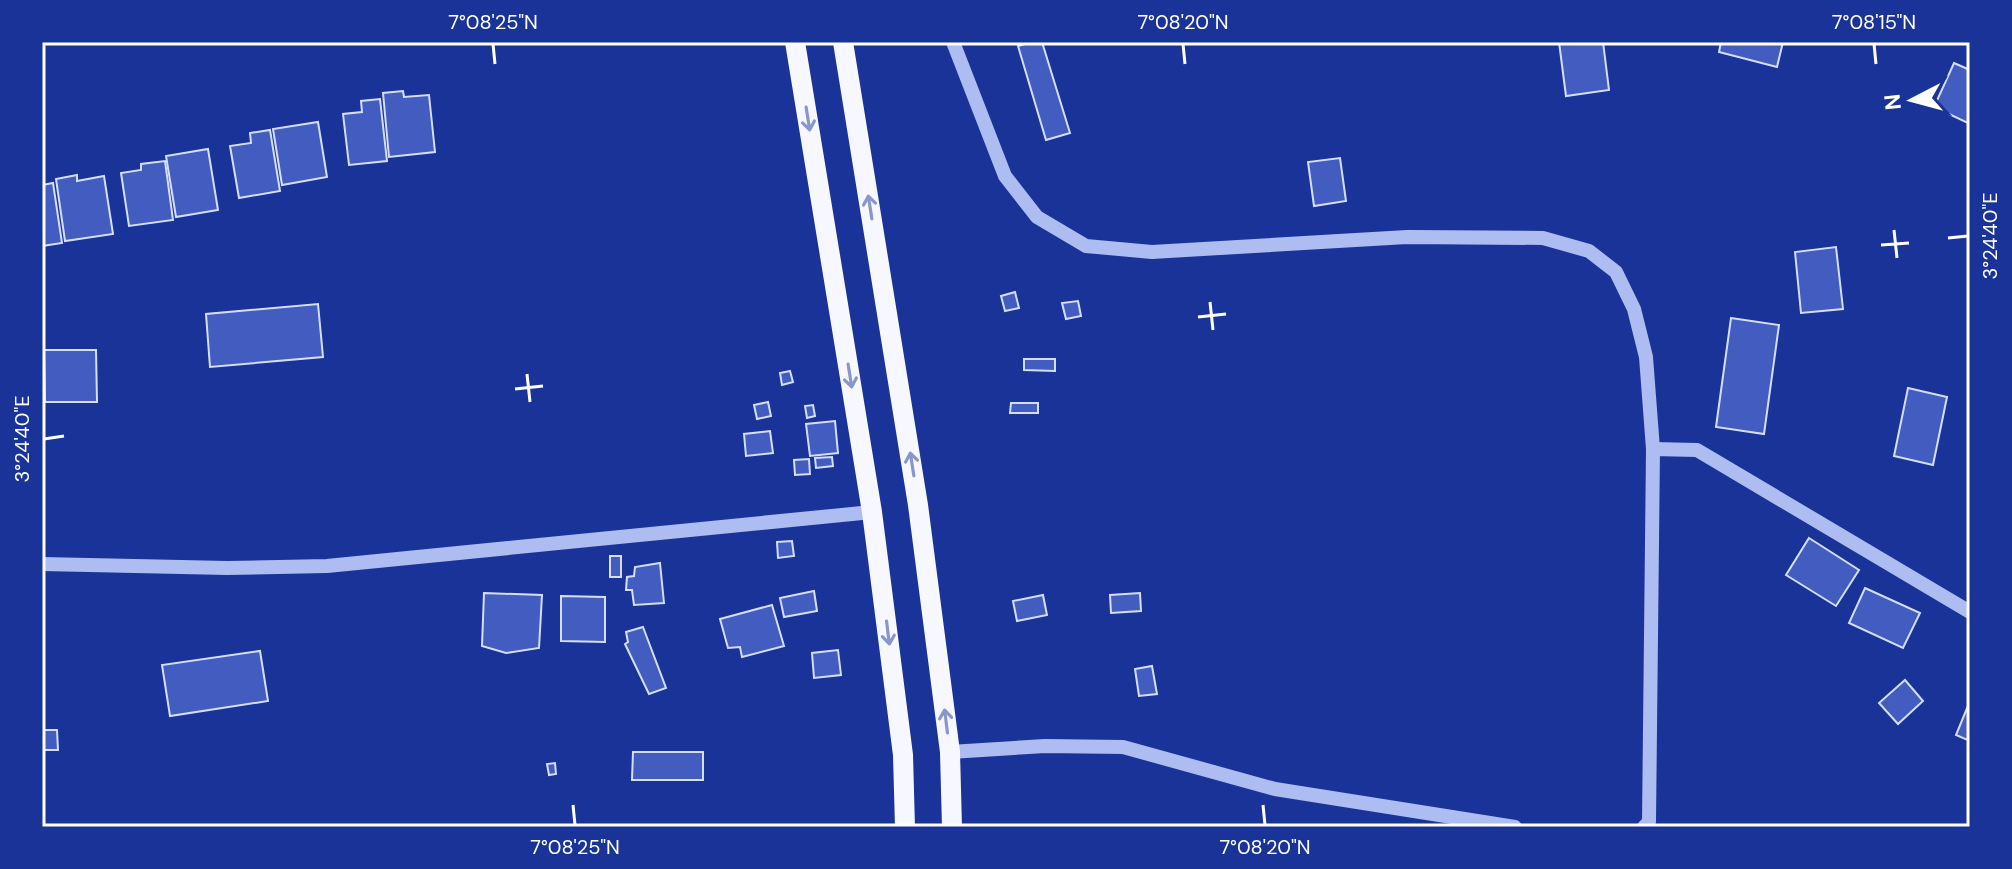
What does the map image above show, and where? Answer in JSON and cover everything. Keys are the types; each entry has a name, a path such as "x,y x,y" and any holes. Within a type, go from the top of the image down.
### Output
{"main road":[{"path":"795,42 872,512 903,755 905,827"},
{"path":"843,42 918,505 950,752 952,827"}],"street":[{"path":"953,42 1005,176 1037,217 1086,246 1152,252 1407,237 1543,238 1589,251 1616,272 1634,309 1646,357 1653,449 1649,822 1644,827"},
{"path":"1653,449 1697,450 1970,612"},
{"path":"42,564 227,568 327,566 872,512"},
{"path":"950,752 1045,746 1123,747 1275,789 1515,827"}],"building":[{"path":"1042,42 1070,133 1046,140 1018,46"},
{"path":"1559,42 1603,42 1609,90 1566,96"},
{"path":"1721,42 1783,42 1777,67 1719,52"},
{"path":"1954,63 1970,70 1970,124 1934,107"},
{"path":"403,91 404,97 429,95 435,152 389,157 383,93"},
{"path":"380,99 387,161 349,165 343,114 362,112 361,101"},
{"path":"318,122 327,177 282,185 273,129"},
{"path":"270,130 280,191 239,198 230,146 251,143 250,133"},
{"path":"208,149 218,210 176,217 166,156"},
{"path":"1340,158 1346,201 1314,206 1308,162"},
{"path":"165,161 173,220 129,226 121,173 141,170 141,164"},
{"path":"77,175 77,181 104,176 113,234 65,241 56,179"},
{"path":"53,183 62,243 42,246 42,185"},
{"path":"1836,247 1843,309 1801,313 1795,252"},
{"path":"1015,292 1019,308 1005,311 1001,296"},
{"path":"1078,301 1081,316 1066,319 1062,303"},
{"path":"318,304 323,357 210,367 206,314"},
{"path":"1731,318 1779,325 1764,434 1716,427"},
{"path":"44,350 96,350 97,402 45,402"},
{"path":"1024,359 1055,359 1055,371 1024,370"},
{"path":"790,371 793,382 782,385 780,373"},
{"path":"1908,388 1947,397 1933,465 1894,456"},
{"path":"768,402 771,416 757,419 754,405"},
{"path":"1011,403 1038,403 1038,413 1010,413"},
{"path":"813,405 815,416 807,418 805,406"},
{"path":"835,421 838,453 810,456 806,424"},
{"path":"770,431 773,453 746,456 744,434"},
{"path":"832,457 833,466 816,468 815,458"},
{"path":"809,459 810,474 795,475 794,460"},
{"path":"1809,538 1859,570 1836,606 1786,575"},
{"path":"792,541 794,556 778,558 777,542"},
{"path":"610,556 621,556 621,577 610,577"},
{"path":"660,563 664,603 634,605 632,590 626,590 627,577 634,576 635,567"},
{"path":"1865,588 1920,613 1903,648 1849,623"},
{"path":"814,591 817,611 784,617 780,598"},
{"path":"484,593 542,595 539,648 506,653 482,646"},
{"path":"1140,593 1141,611 1111,613 1110,595"},
{"path":"1043,595 1047,615 1017,621 1013,601"},
{"path":"561,596 605,597 605,642 561,641"},
{"path":"772,605 784,646 742,657 740,647 728,648 720,619"},
{"path":"643,627 666,688 649,694 625,644 628,642 626,632"},
{"path":"838,650 841,675 814,678 812,653"},
{"path":"260,651 268,701 170,716 162,665"},
{"path":"1152,666 1157,694 1139,696 1135,669"},
{"path":"1905,680 1923,701 1898,724 1879,703"},
{"path":"1970,701 1970,741 1956,735"},
{"path":"42,730 57,730 58,750 42,750"},
{"path":"633,752 703,752 703,780 632,780"},
{"path":"555,763 556,774 549,775 547,764"}]}
